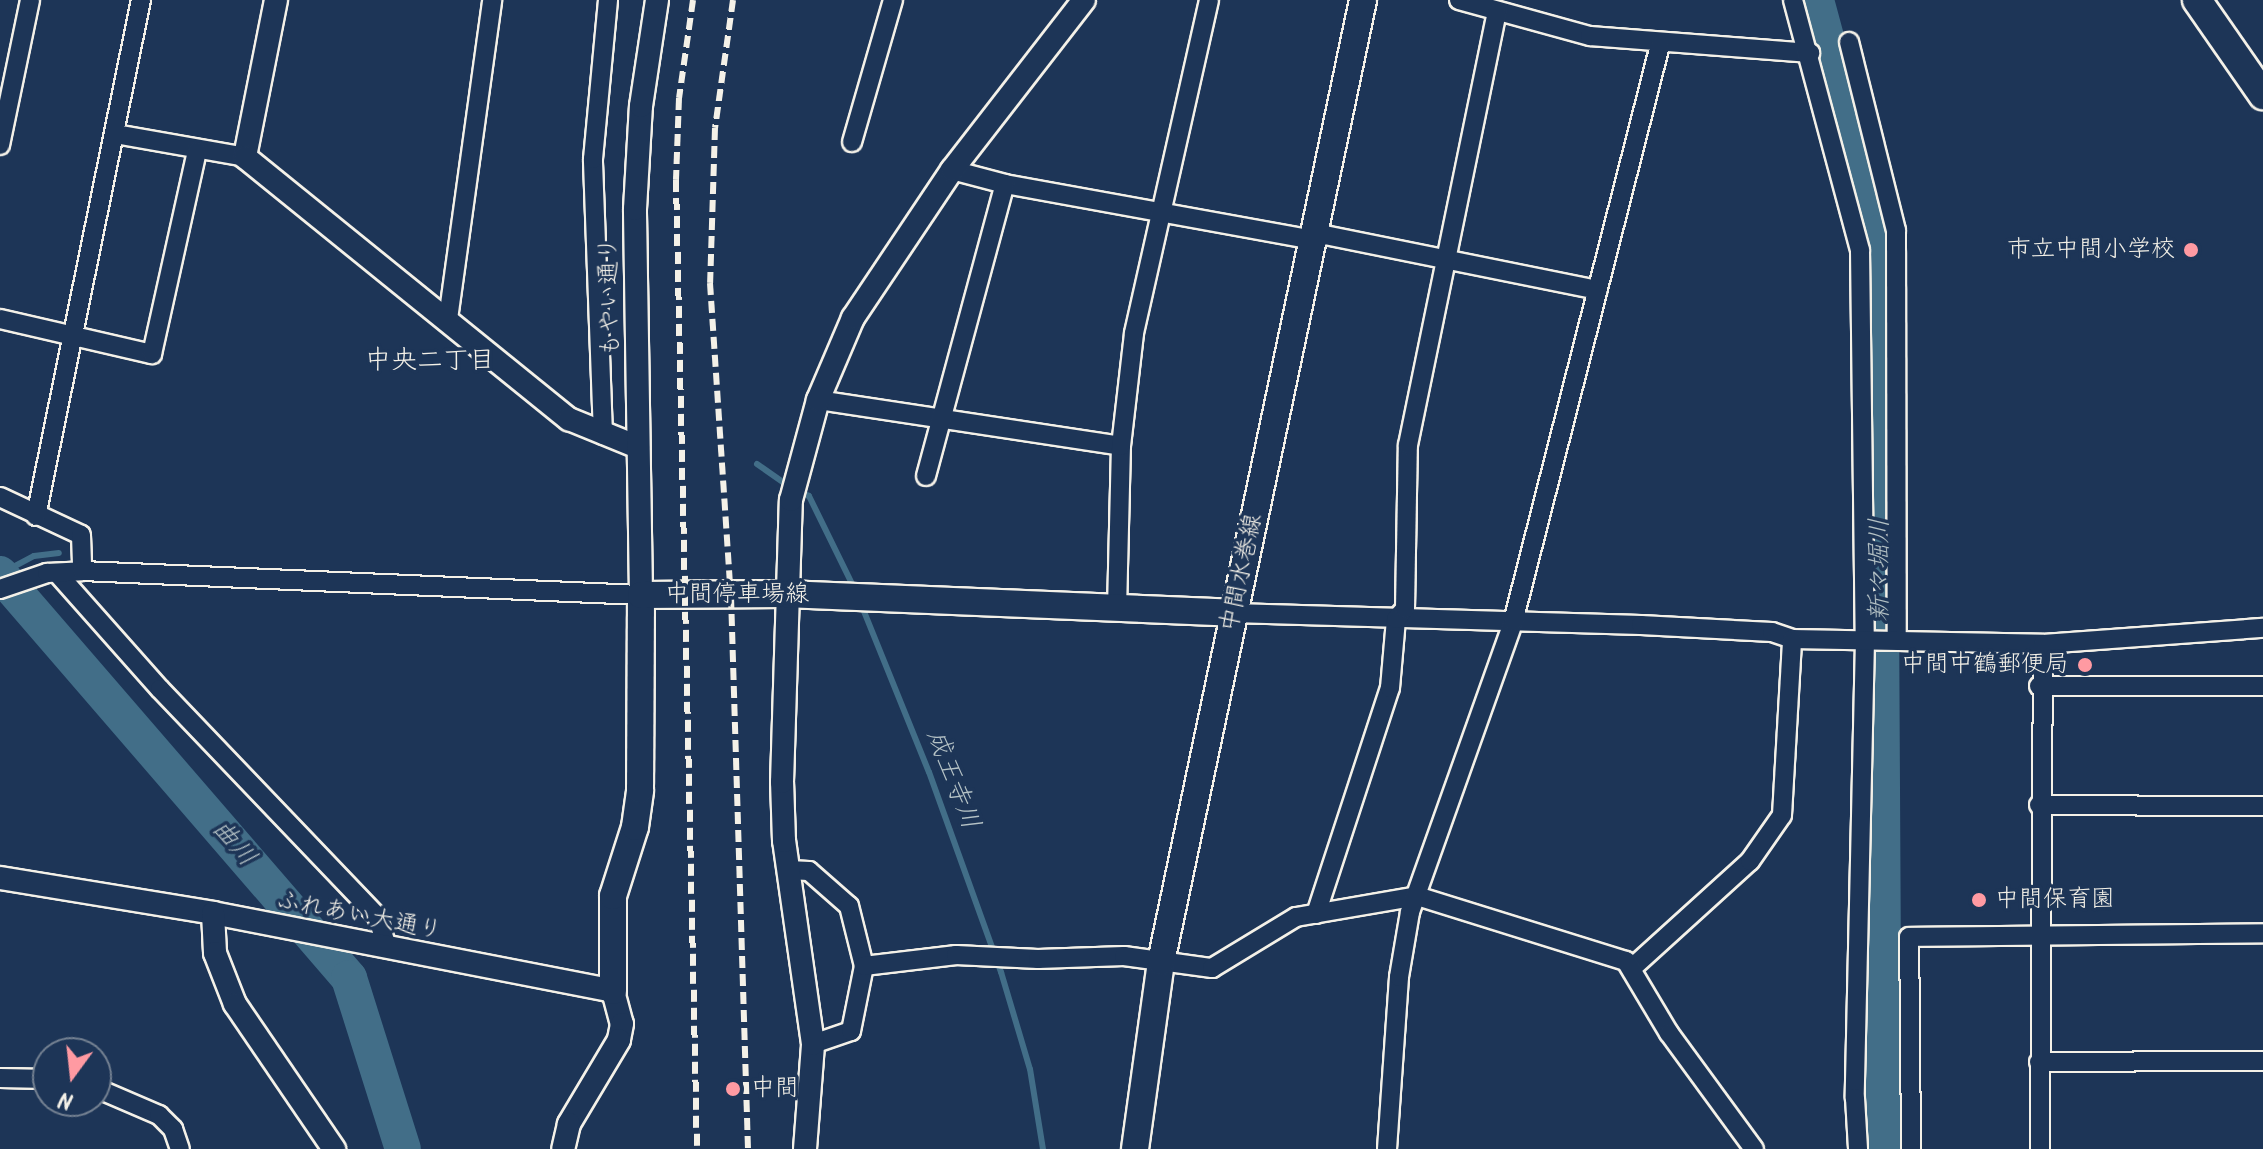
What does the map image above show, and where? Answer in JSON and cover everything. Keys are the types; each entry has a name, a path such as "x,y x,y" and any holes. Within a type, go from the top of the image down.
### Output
{"main road":[{"name":"中間水巻線","path":"1135,1149 1161,962 1363,0"},
{"path":"2197,0 2263,95"},
{"name":"中間停車場線","path":"613,991 613,896 635,827 640,790 641,595 785,594 1233,613"}],"street":[{"path":"0,145 30,0"},
{"path":"36,516 141,0"},
{"path":"245,157 276,0"},
{"path":"448,319 492,0"},
{"path":"603,435 593,159 608,0"},
{"name":"もやい通り","path":"641,595 635,209 641,106 657,0"},
{"path":"852,142 893,0"},
{"path":"805,1149 813,1044 788,870 782,782 785,594 791,500 818,400 853,318 952,170 1084,0"},
{"path":"1117,609 1121,446 1134,333 1209,0"},
{"path":"1459,0 1590,36 1660,45 1810,53"},
{"path":"1793,0 1810,53 1860,250 1867,640 1855,1098 1858,1149"},
{"path":"1316,914 1390,688 1396,619 1405,609 1408,445 1497,12"},
{"path":"1849,42 1896,230 1894,640"},
{"path":"1387,1149 1399,977 1417,896 1513,622 1660,45"},
{"path":"115,134 197,151 245,157 569,419 638,447"},
{"path":"0,319 152,354 197,151"},
{"path":"952,170 1005,184 1313,240 1325,235 1597,290"},
{"path":"926,476 1005,184"},
{"path":"818,400 940,421 1121,446"},
{"path":"0,497 81,535 82,571"},
{"path":"0,589 52,573 82,571 641,595"},
{"path":"52,573 377,916 387,947"},
{"path":"1233,613 1758,631 1792,639 2043,644 2263,628"},
{"path":"1632,968 1750,861 1782,815 1792,639"},
{"path":"2040,1149 2039,686 2043,644"},
{"path":"2039,686 2263,686"},
{"path":"2039,805 2263,806"},
{"path":"788,870 809,871 849,906 864,966 851,1031 813,1044"},
{"name":"ふれあい大通り","path":"0,878 213,913 613,991"},
{"path":"864,966 956,955 1038,959 1124,956 1212,968 1296,917 1417,896 1526,927 1632,968 1669,1033 1754,1149"},
{"path":"213,913 215,953 235,1004 334,1149"},
{"path":"1911,1149 1909,937 2263,933"},
{"path":"563,1149 569,1124 619,1040 622,1024 613,991"},
{"path":"2039,1062 2263,1061"},
{"path":"0,1078 32,1079"},
{"path":"112,1095 159,1115 173,1129 180,1149"}],"waterway":[{"name":"新々堀川","path":"1816,0 1879,233 1884,1149"},
{"name":"成王寺川","path":"757,464 788,486"},
{"name":"成王寺川","path":"799,491 809,496 855,590"},
{"path":"0,574 34,556 59,553"},
{"name":"曲川","path":"0,574 349,978 403,1149"},
{"name":"成王寺川","path":"861,604 929,772 1001,972 1030,1069 1043,1149"}],"railway":[{"path":"693,0 679,98 676,180 697,1149"},
{"path":"733,0 715,128 710,283 731,596 748,1149"}],"place":[{"name":"市立中間小学校","path":"2191,250"},
{"name":"中間中鶴郵便局","path":"2085,665"},
{"name":"中間保育園","path":"1979,900"},
{"name":"中間","path":"733,1089"}],"district":[{"name":"中央二丁目","path":"430,362"}]}
